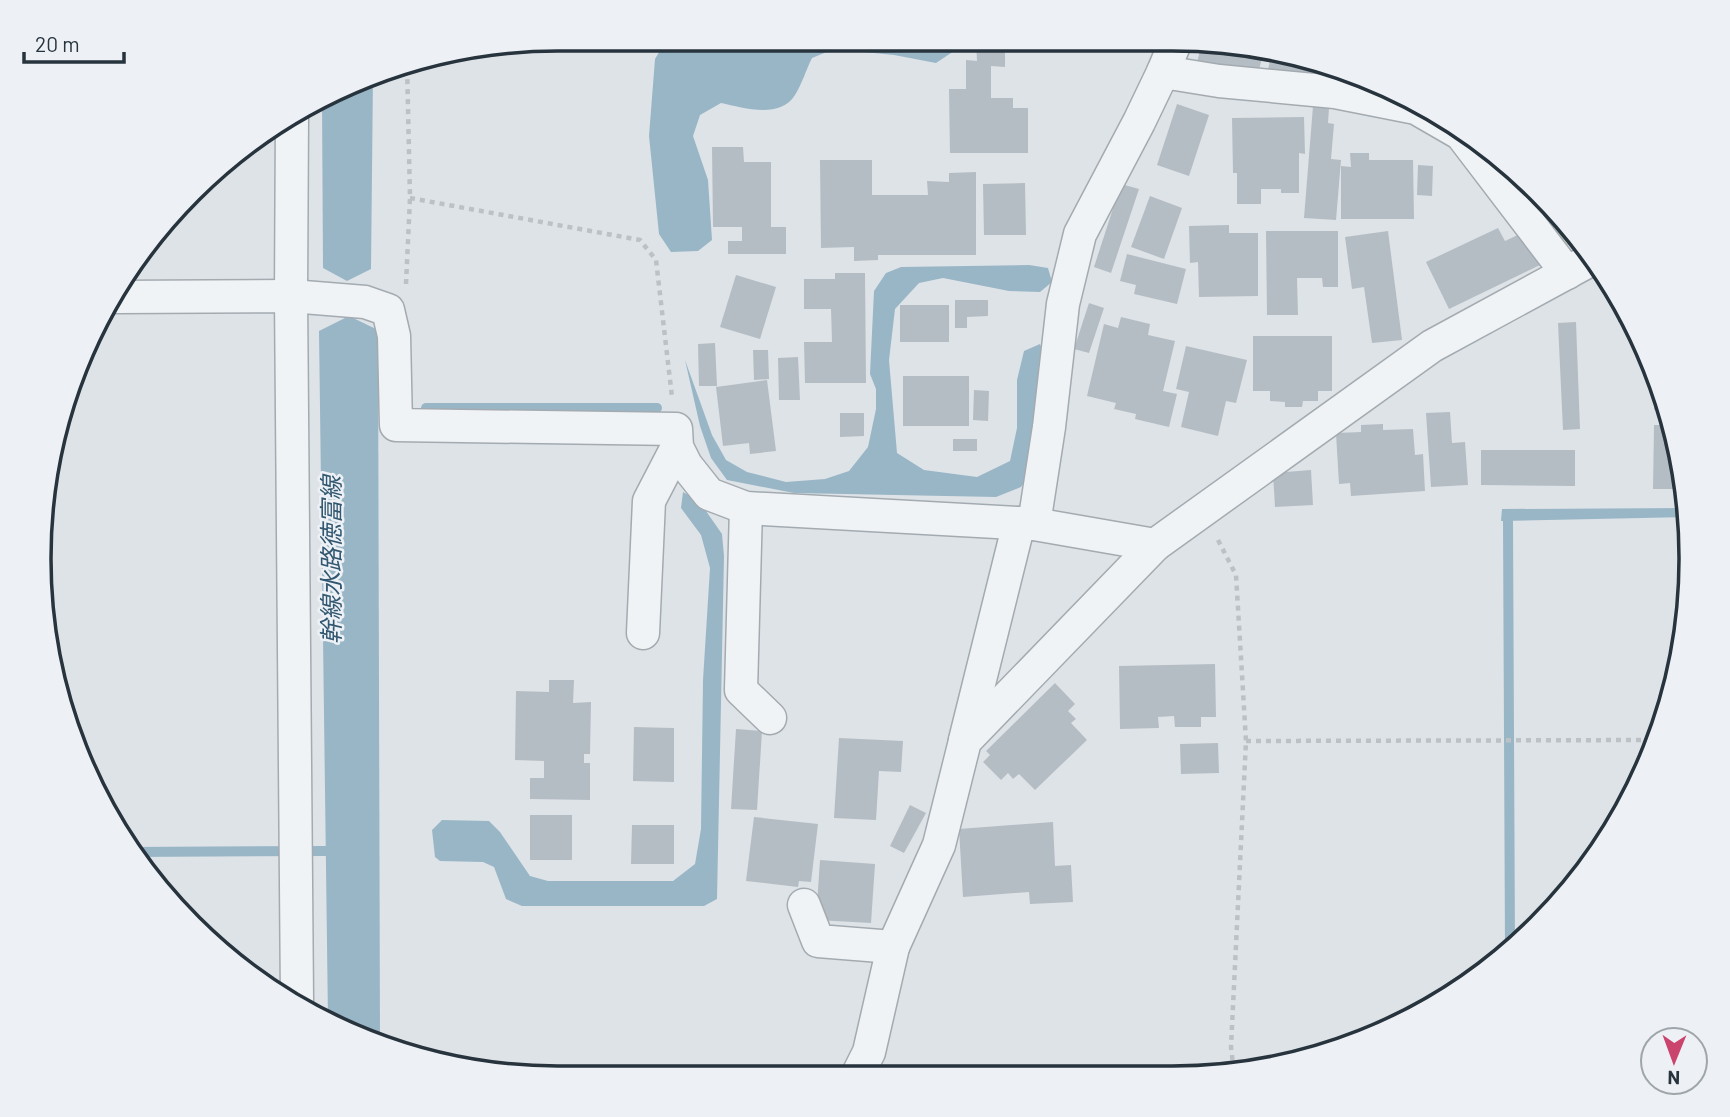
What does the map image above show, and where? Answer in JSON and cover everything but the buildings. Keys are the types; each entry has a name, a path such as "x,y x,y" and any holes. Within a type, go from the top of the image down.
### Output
{"street":[{"path":"862,1066 869,1052 893,947 939,845 965,741 1027,523 1049,427 1063,304 1080,234 1172,51"},
{"path":"1163,72 1219,81 1335,92 1397,103"},
{"path":"292,127 297,993"},
{"path":"1474,151 1567,273"},
{"path":"965,741 1155,545 1432,346 1585,263"},
{"path":"124,297 291,296 365,302 388,310 394,336 396,425 676,438"},
{"path":"676,438 686,465 709,494 746,508 1027,523 1155,545"},
{"path":"643,633 649,501 676,438"},
{"path":"746,508 741,690 770,718"},
{"path":"804,905 818,941 893,947"}],"path":[{"path":"388,310 406,284 410,198 407,74"},
{"path":"410,198 640,240 656,260 676,438"},
{"path":"1204,510 1236,575 1246,741 1231,1047 1233,1062"},
{"path":"1246,741 1646,740"}],"green space":[{"path":"1539,209 1571,245 1567,245"}],"water":[{"path":"660,51 829,51 812,58 795,95 780,107 761,110 721,103 700,115 693,136 708,180 712,240 698,251 671,252 659,234 649,136 655,59"},
{"path":"854,51 954,51 936,63"},
{"path":"373,86 371,269 347,281 323,268 322,110"},
{"path":"1029,265 1048,268 1052,282 1040,292 1009,291 943,278 919,283 895,309 889,360 897,453 924,470 977,477 1010,461 1017,428 1017,380 1024,351 1040,344 1047,363 1031,473 1021,487 996,497 794,493 727,480 711,458 700,426 685,360 712,435 726,460 747,472 786,482 825,479 849,471 868,447 876,409 876,389 870,374 874,291 886,273 901,267"},
{"name":"幹線水路徳富線","path":"349,316 378,330 380,1034 328,1011 319,331"},
{"path":"683,492 699,501 722,534 724,556 717,899 704,906 522,906 506,899 494,867 483,862 440,861 435,857 432,830 442,820 489,821 500,832 530,876 548,881 673,881 695,864 701,829 703,680 710,568 701,535 681,508"},
{"path":"1676,508 1677,517 1501,521 1502,509"}],"waterway":[{"path":"426,408 657,408"},
{"path":"1508,521 1510,937"},
{"path":"144,852 326,851"}]}
